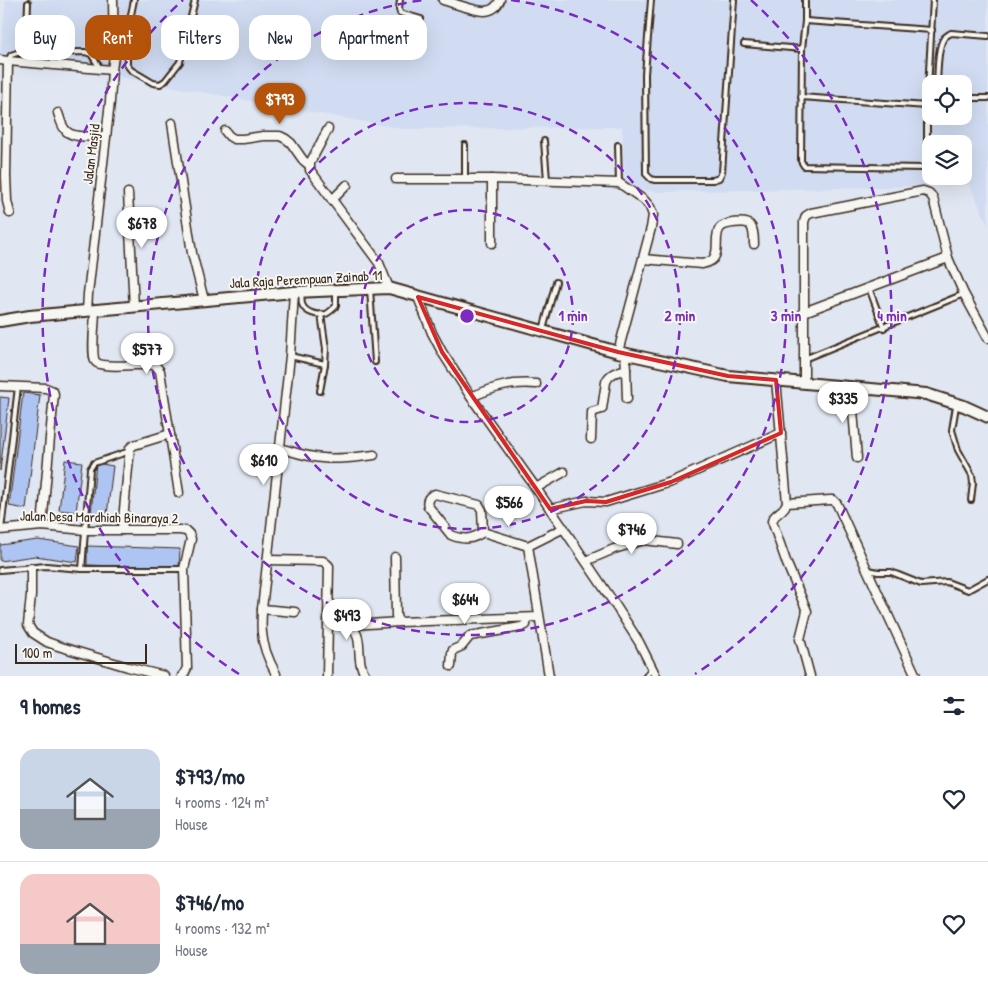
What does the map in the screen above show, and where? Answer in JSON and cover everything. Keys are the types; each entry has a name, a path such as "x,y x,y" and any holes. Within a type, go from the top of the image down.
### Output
{"main road":[{"name":"Jala Raja Perempuan Zainab 11","path":"0,321 30,316 298,292 389,288 622,353 728,376 926,394 988,417"}],"street":[{"name":"Jalan Masjid","path":"113,0 114,56 88,294 94,360 102,366 156,365 160,371 170,434"},
{"path":"443,0 485,11 493,9 500,0"},
{"path":"10,213 7,200 6,176 4,61 112,70"},
{"path":"58,113 64,129 73,136 106,136"},
{"path":"172,122 192,253 204,300"},
{"path":"309,165 328,129"},
{"path":"225,131 234,139 264,136 286,138 309,165 311,173 378,262 389,288"},
{"path":"396,179 619,182 644,200 650,207 653,215 622,353 626,369 626,399"},
{"path":"492,179 492,244"},
{"path":"332,200 347,185"},
{"path":"804,383 804,219 808,214 926,191 932,195 948,258 964,294 988,338"},
{"path":"128,192 134,307"},
{"path":"643,259 702,264 710,262 716,256 718,232 723,225 728,224 745,222 750,224 754,244"},
{"path":"804,312 948,258"},
{"path":"276,674 263,644 262,609 298,292"},
{"path":"418,297 432,333 442,352 471,397 586,561 639,642 656,676"},
{"path":"591,439 592,412 602,410 607,379 612,374 626,369"},
{"path":"776,380 787,502 785,509 774,516 772,521 787,564 807,611 800,639 810,676"},
{"path":"471,397 492,388 518,383 536,384"},
{"path":"0,386 41,387 53,391 55,398 42,526"},
{"path":"851,387 857,458"},
{"path":"550,509 586,501 606,502 671,482 781,433"},
{"path":"122,530 130,448 134,445 170,434 179,493"},
{"path":"280,448 307,456 323,458 374,456"},
{"path":"536,488 564,472"},
{"path":"483,532 482,510 478,505 438,495 432,495 427,500 428,506 451,535 455,536 472,538 483,532 528,546 564,528"},
{"path":"787,502 835,501 916,676"},
{"name":"Jalan Desa Mardhiah Binaraya 2","path":"1,530 42,526 85,530 186,531 191,539 184,570"},
{"path":"586,561 614,549 644,540 677,544"},
{"path":"528,546 549,676"},
{"path":"395,557 396,616 400,622"},
{"path":"268,560 326,562 329,568 327,676"},
{"path":"31,568 28,625 33,633 46,642 58,646 164,676"},
{"path":"182,676 187,668 184,570"},
{"path":"328,601 355,630 358,637 361,668 366,676"},
{"path":"262,609 295,612"},
{"path":"451,666 452,653 462,646 470,636 522,627 526,625 527,618"},
{"path":"352,625 539,618"},
{"path":"469,620 470,636"}],"lane":[{"path":"134,0 127,34 127,64 131,70 154,83 160,84 165,81 180,62 195,0"},
{"path":"400,0 400,13 407,15"},
{"path":"651,0 645,74 646,174 655,180 716,180 721,175 734,0"},
{"path":"806,0 806,20 802,49 800,161 804,166 924,168 927,163 927,125"},
{"path":"929,75 933,0"},
{"path":"28,3 28,15"},
{"path":"806,20 932,30"},
{"path":"938,75 940,49 947,36 951,33 988,36"},
{"path":"744,44 802,49"},
{"path":"75,52 87,52 93,56 101,69"},
{"path":"4,61 15,54"},
{"path":"801,97 922,106"},
{"path":"972,98 988,98"},
{"path":"544,141 546,180"},
{"path":"465,145 465,179"},
{"path":"618,145 619,182"},
{"path":"543,332 556,282"},
{"path":"869,287 884,328"},
{"path":"370,289 375,362"},
{"path":"298,292 302,305 306,310 313,313 326,314 331,312 336,306 336,291"},
{"path":"804,360 964,294"},
{"path":"320,390 326,349 321,314"},
{"path":"290,356 325,364"},
{"path":"1,530 18,387"},
{"path":"957,404 952,430 958,450 972,475 971,500"},
{"path":"82,568 91,466 97,461 130,450"},
{"path":"0,570 46,566 184,570"},
{"path":"867,569 878,572 891,572 921,584 947,582 968,590 988,579"},
{"path":"646,676 652,668"}],"highlighted area":[{"path":"418,297 618,352 728,376 776,380 781,433 671,482 606,502 586,501 550,509 442,352"}],"shaded area":[{"path":"6,0 988,0 988,225 970,185 658,192 625,187 622,127 403,129 27,60 75,60 75,15 15,15 15,58 0,55"}],"building":[{"path":"23,393 40,395 26,509 9,506"},
{"path":"0,397 9,398 0,471"},
{"path":"65,460 82,462 76,512 59,510"},
{"path":"96,463 113,466 107,515 91,513"},
{"path":"38,540 79,546 77,562 35,556 0,561 0,545"},
{"path":"87,546 180,549 179,568 87,565"}]}
